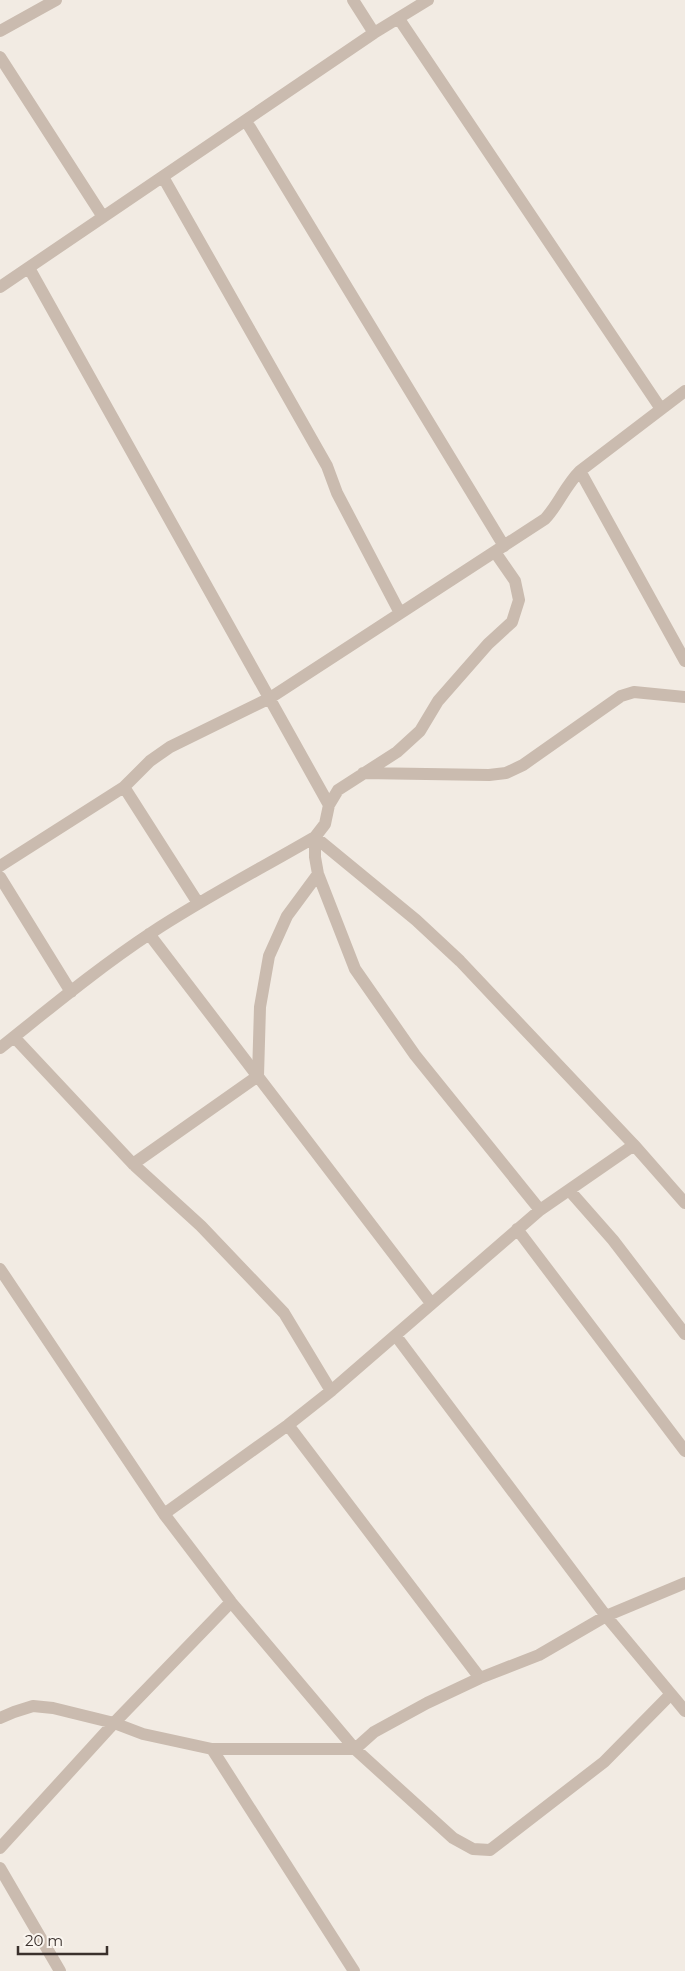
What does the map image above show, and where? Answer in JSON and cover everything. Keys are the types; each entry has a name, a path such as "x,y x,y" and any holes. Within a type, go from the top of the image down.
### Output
{"street":[{"path":"0,31 56,0"},
{"path":"353,0 374,34"},
{"path":"0,287 374,34 428,0"},
{"path":"399,18 661,410"},
{"path":"0,56 103,218"},
{"path":"0,1048 71,992 150,934 198,903 314,838 324,824 330,805 338,790 397,752 420,730 438,701 488,644 512,622 519,600 515,581 499,549 246,121"},
{"path":"163,177 327,466 337,494 400,613"},
{"path":"29,268 330,805"},
{"path":"0,866 124,787 150,761 170,747 270,698 545,519 556,507 570,481 580,471 685,391"},
{"path":"580,471 685,661"},
{"path":"363,773 489,775 506,773 523,765 621,696 634,692 685,698"},
{"path":"124,787 198,903"},
{"path":"314,838 318,874 355,968 416,1056 540,1210"},
{"path":"314,838 416,920 460,961 634,1145 685,1203"},
{"path":"258,1076 260,1007 268,956 287,916 318,874"},
{"path":"0,876 71,992"},
{"path":"150,934 431,1303"},
{"path":"14,1037 133,1164 201,1226 284,1313 331,1391"},
{"path":"133,1164 258,1076"},
{"path":"164,1514 288,1425 331,1391 540,1210 634,1145"},
{"path":"569,1190 613,1240 685,1334"},
{"path":"517,1229 685,1451"},
{"path":"0,1269 164,1514 231,1602 355,1749 453,1838 473,1850 490,1850 604,1762 671,1694"},
{"path":"396,1336 606,1616 685,1711"},
{"path":"288,1425 480,1678"},
{"path":"0,1718 33,1706 53,1708 114,1723 143,1734 212,1749 355,1749 374,1732 427,1703 480,1678 539,1655 606,1616 685,1583"},
{"path":"0,1848 114,1723 231,1602"},
{"path":"212,1749 354,1971"},
{"path":"0,1868 60,1971"}]}
